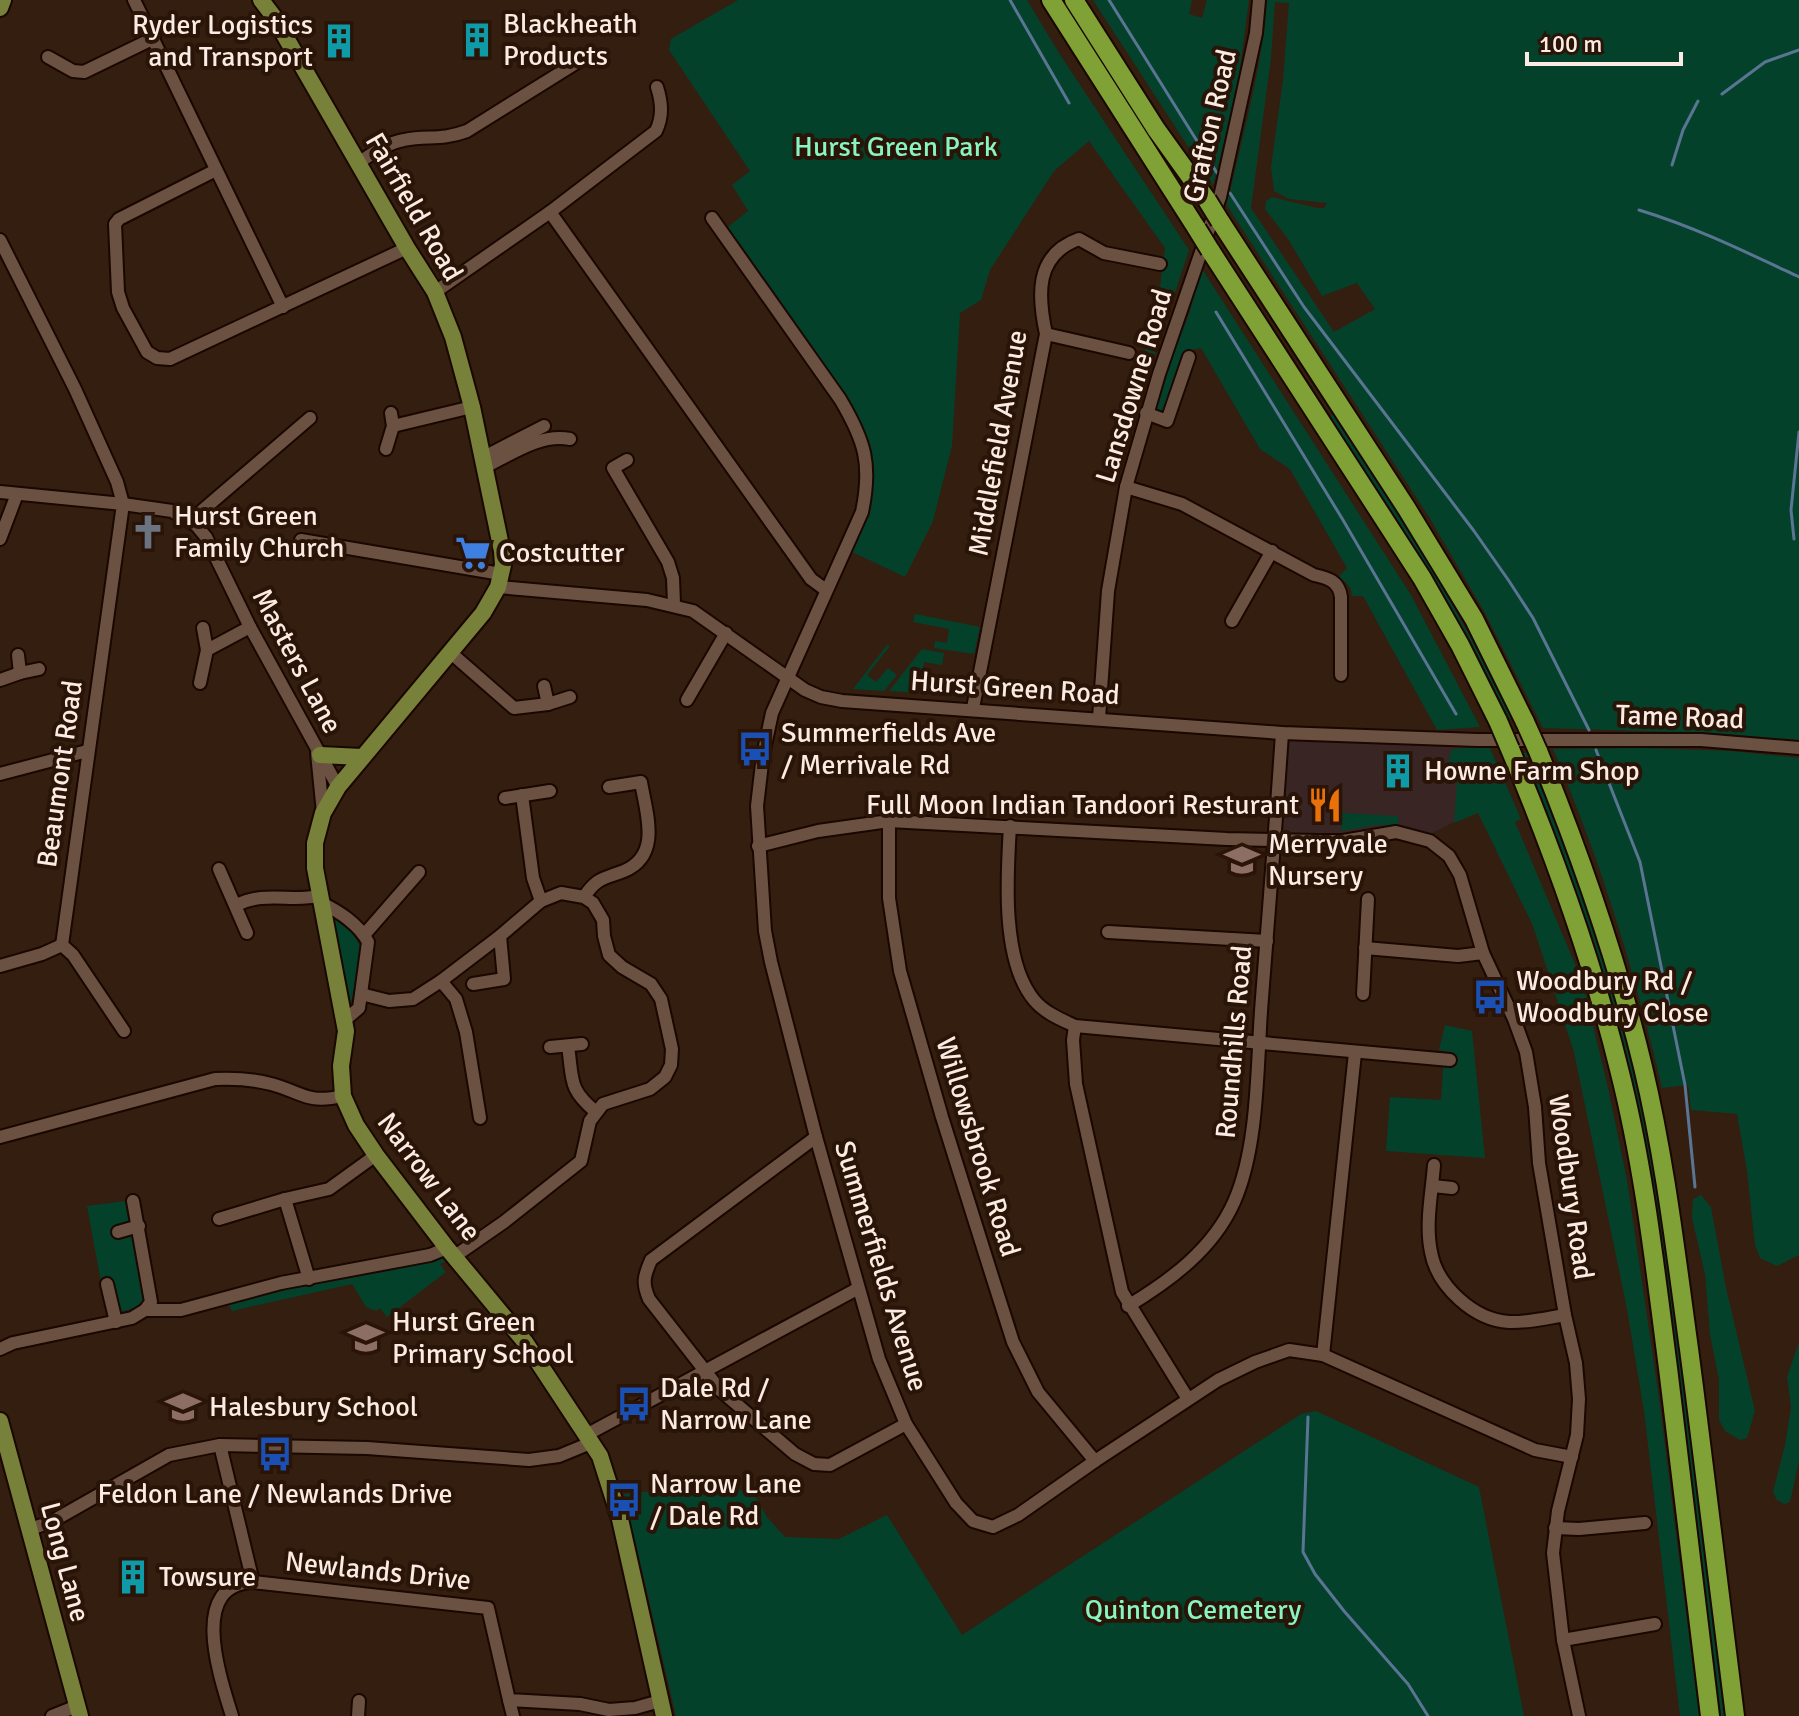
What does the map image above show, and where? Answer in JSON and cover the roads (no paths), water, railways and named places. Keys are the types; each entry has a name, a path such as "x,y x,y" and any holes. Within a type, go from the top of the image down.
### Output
{"highway":[{"path":"1051,0 1197,229 1204,255 1422,578 1498,721 1548,839 1591,962 1620,1071 1641,1174 1658,1285 1710,1716"},
{"path":"1074,0 1407,509 1474,619 1525,722 1571,833 1614,957 1644,1069 1664,1170 1735,1716"}],"main road":[{"path":"0,8 3,0"},
{"name":"Fairfield Road","path":"261,0 274,17 435,292 453,337 472,407 502,551 499,580"},
{"name":"Narrow Lane","path":"499,580 483,613 362,757 338,787 323,813 315,843 315,868 345,1020 341,1066 343,1096 356,1125 376,1155 525,1342 600,1456 620,1519 662,1708"},
{"path":"318,751 362,757"},
{"name":"Long Lane","path":"0,1421 6,1465 30,1529 78,1711"}],"street":[{"path":"134,0 283,307"},
{"name":"Grafton Road","path":"1204,255 1227,169 1256,33 1259,0"},
{"path":"48,57 73,71 84,72 154,38"},
{"path":"358,163 401,140 447,139 467,131 584,58"},
{"path":"435,292 550,212 656,131 662,102 657,87"},
{"path":"216,170 119,219 115,224 118,292 123,308 147,352 157,358 170,359 407,248"},
{"path":"550,212 811,579 826,590"},
{"name":"Summerfields Avenue","path":"712,218 840,399 864,445 868,478 862,512 772,713 757,806 762,903 771,962 857,1289 879,1359 906,1424 956,1503 973,1521 993,1527 1018,1515 1188,1399 1255,1362 1289,1350 1323,1355 1535,1450 1572,1457"},
{"name":"Middlefield Avenue","path":"973,708 1046,334 1040,281 1046,266 1069,242 1079,239 1104,253 1160,264"},
{"path":"0,240 75,389 117,482 123,504"},
{"name":"Lansdowne Road","path":"1099,718 1108,591 1126,487 1146,413 1204,255"},
{"path":"1046,334 1129,353"},
{"path":"1146,413 1167,421 1189,357"},
{"path":"386,449 392,419 472,407"},
{"path":"0,492 172,511 190,521 310,418"},
{"path":"482,463 544,426"},
{"path":"482,463 540,441 557,437 570,439"},
{"path":"627,460 613,468 668,562 673,578 674,604"},
{"path":"1126,487 1182,504 1314,575 1327,578 1340,589 1341,675"},
{"path":"0,539 17,494"},
{"name":"Beaumont Road","path":"62,945 123,504"},
{"name":"Masters Lane","path":"190,521 206,537 250,627 338,787"},
{"name":"Hurst Green Road","path":"301,540 499,580 674,604 693,611 821,697 842,701 973,708 1282,733 1477,740 1558,739"},
{"path":"1232,621 1272,551"},
{"path":"207,650 250,627"},
{"path":"200,683 207,650 203,628"},
{"path":"687,700 726,633"},
{"path":"451,653 514,708 548,704 570,697"},
{"path":"18,655 20,673"},
{"path":"0,680 39,669"},
{"path":"544,686 548,704"},
{"name":"Roundhills Road","path":"1128,1306 1180,1271 1208,1242 1233,1203 1249,1152 1282,733"},
{"name":"Tame Road","path":"1558,739 1701,740 1799,748"},
{"path":"0,774 87,751"},
{"path":"318,751 323,813"},
{"path":"584,897 600,879 636,864 648,849 650,837 641,782 609,787"},
{"path":"505,798 550,791"},
{"path":"522,795 533,878 541,901"},
{"name":"Woodbury Road","path":"758,846 818,831 889,821 1275,840 1343,841 1396,832 1430,841 1449,856 1460,875 1483,953 1526,1052 1535,1107 1539,1163 1579,1385 1577,1435 1555,1528 1553,1563 1563,1640 1579,1716"},
{"name":"Willowsbrook Road","path":"889,821 889,898 900,971 1013,1342 1038,1392 1095,1461"},
{"path":"1010,826 1007,876 1011,933 1025,987 1049,1015 1075,1026 1450,1060"},
{"path":"219,869 247,933"},
{"path":"364,935 419,872"},
{"path":"145,1310 181,1310 281,1283 451,1252 504,1222 581,1161 590,1121 603,1104 650,1089 668,1072 672,1049 661,999 646,980 622,967 609,955 603,920 593,903 584,897 561,893 541,901 500,936 413,999 389,1001 361,994"},
{"path":"237,905 251,898 320,899 364,935 368,942 359,1008 345,1020"},
{"path":"1363,994 1368,899"},
{"path":"1108,932 1267,941"},
{"path":"473,984 504,979 500,936"},
{"path":"0,966 62,945 73,955 124,1031"},
{"path":"1365,948 1458,956 1483,953"},
{"path":"441,981 456,999 466,1032 480,1118"},
{"path":"1075,1026 1076,1084 1114,1266 1128,1306 1188,1399"},
{"path":"550,1047 575,1045 574,1090 596,1112"},
{"path":"1323,1355 1355,1053"},
{"path":"0,1137 215,1079 255,1080 300,1097 321,1101 343,1096"},
{"path":"816,1137 651,1260 643,1285 649,1299 720,1390 795,1454 814,1464 830,1465 906,1424"},
{"path":"219,1219 329,1189 376,1155"},
{"path":"1434,1165 1430,1251 1444,1282 1468,1307 1503,1321 1565,1315"},
{"path":"1433,1186 1452,1188"},
{"path":"285,1199 309,1279"},
{"path":"0,1349 13,1343 132,1318 145,1310 151,1302 133,1201"},
{"path":"118,1232 139,1226"},
{"path":"107,1284 116,1322"},
{"path":"30,1529 51,1522 169,1455 220,1445 343,1446 529,1460 559,1456 857,1289"},
{"name":"Newlands Drive","path":"220,1445 253,1582 488,1608 509,1700"},
{"path":"1555,1528 1638,1528"},
{"path":"232,1716 214,1657 214,1624 226,1591 234,1585 253,1582"},
{"path":"1563,1640 1649,1629"},
{"path":"513,1716 509,1700 580,1704 609,1710 662,1708"},
{"path":"358,1716 359,1701"},
{"path":"52,1716 78,1711"}],"waterway":[{"path":"1010,0 1069,103"},
{"path":"1109,0 1217,173"},
{"path":"1722,94 1765,62 1799,50"},
{"path":"1672,165 1683,130 1698,101"},
{"path":"1230,193 1304,307 1509,581 1533,618 1589,730"},
{"path":"1639,210 1700,232 1799,277"},
{"path":"1216,312 1343,520 1456,714"},
{"path":"1794,539 1791,510 1799,432"},
{"path":"1596,750 1640,862 1685,1085 1695,1187"},
{"path":"1308,1417 1303,1552 1315,1574 1408,1684 1428,1716"}],"place":[{"name":"Blackheath Products","path":"477,40"},
{"name":"Ryder Logistics and Transport","path":"339,41"},
{"name":"Hurst Green Family Church","path":"148,532"},
{"name":"Costcutter","path":"473,553"},
{"name":"Summerfields Ave / Merrivale Rd","path":"755,749"},
{"name":"Howne Farm Shop","path":"1398,771"},
{"name":"Full Moon Indian Tandoori Resturant","path":"1325,805"},
{"name":"Merryvale Nursery","path":"1242,860"},
{"name":"Woodbury Rd / Woodbury Close","path":"1490,997"},
{"name":"Hurst Green Primary School","path":"366,1338"},
{"name":"Dale Rd / Narrow Lane","path":"634,1404"},
{"name":"Halesbury School","path":"183,1407"},
{"name":"Feldon Lane / Newlands Drive","path":"275,1454"},
{"name":"Narrow Lane / Dale Rd","path":"624,1500"},
{"name":"Towsure","path":"133,1577"}],"park label":[{"name":"Hurst Green Park","path":"896,147"},
{"name":"Quinton Cemetery","path":"1193,1610"}]}
